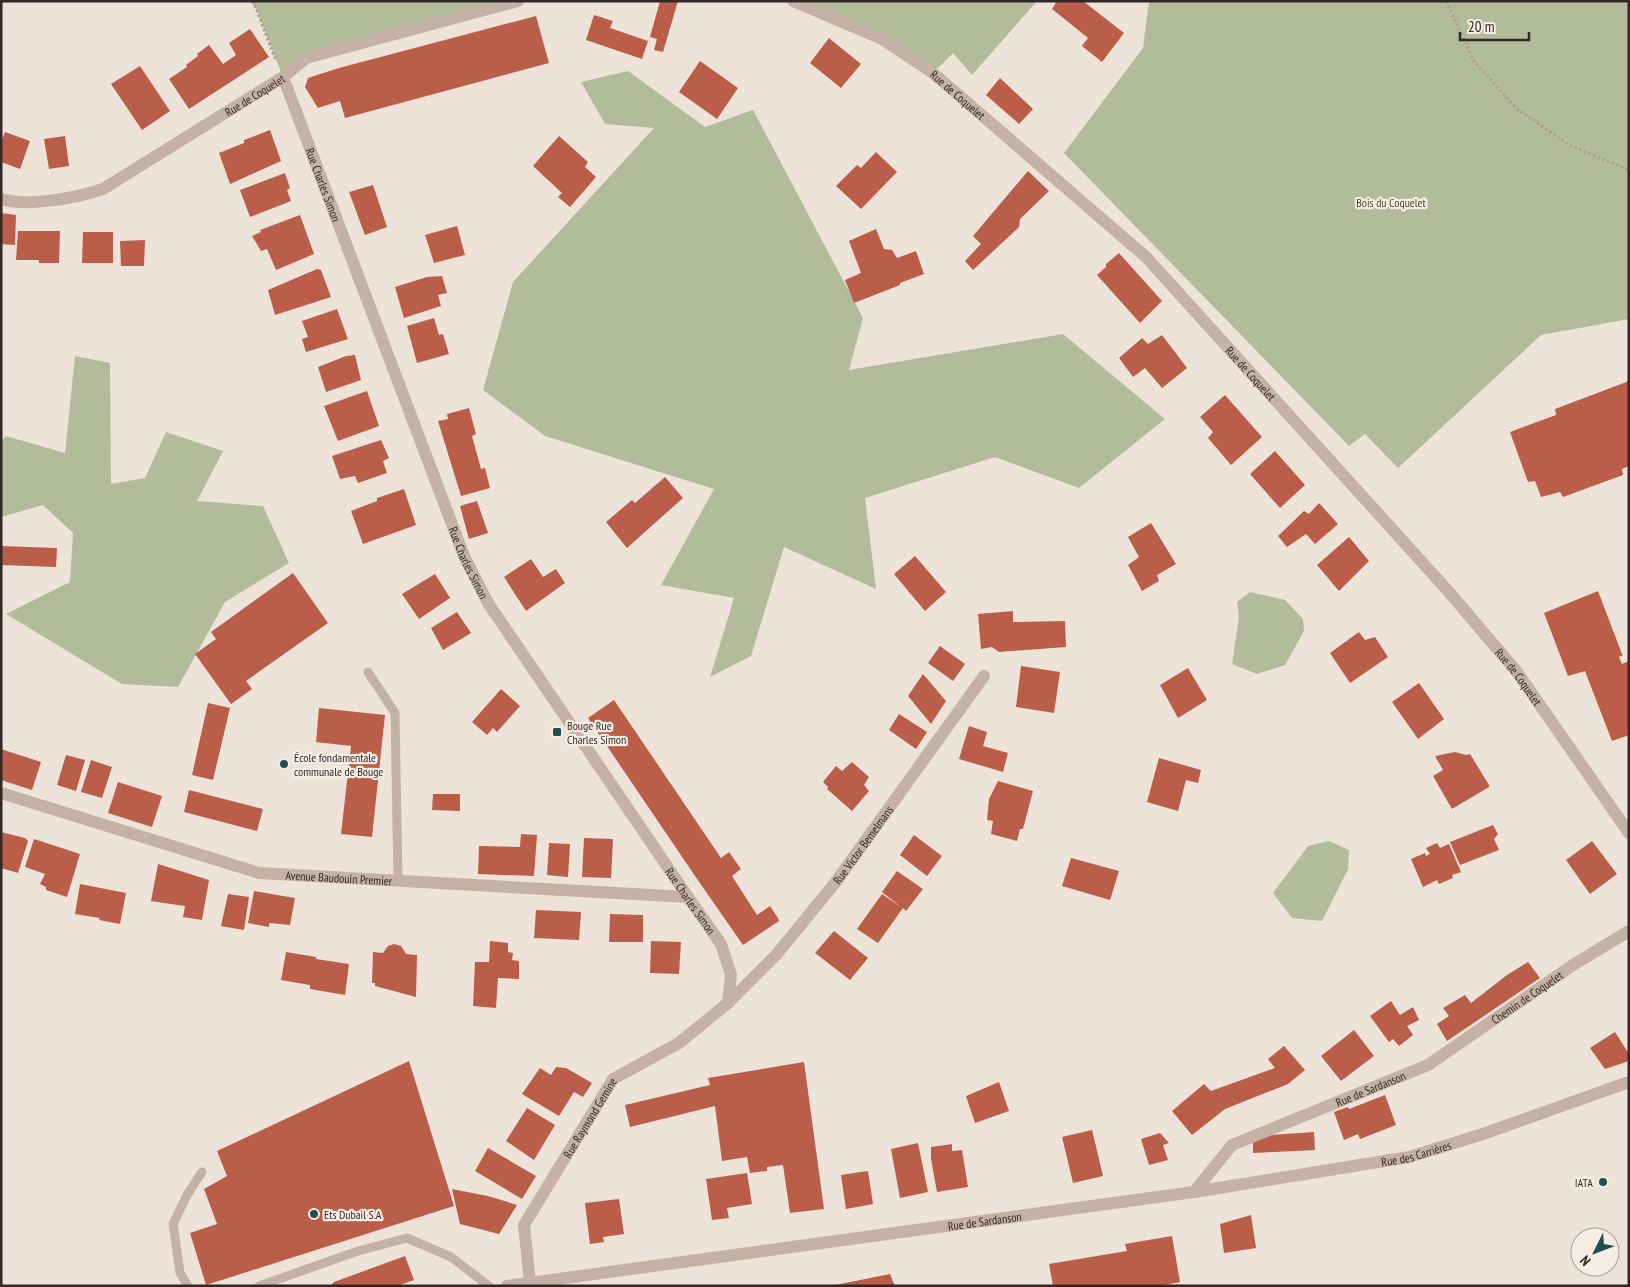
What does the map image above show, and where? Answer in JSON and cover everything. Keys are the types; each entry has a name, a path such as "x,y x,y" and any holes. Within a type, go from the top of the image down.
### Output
{"street":[{"name":"Rue de Coquelet","path":"1,198 34,201 62,200 103,189 283,78 306,58 518,1"},
{"name":"Rue de Coquelet","path":"794,1 882,39 933,73 1146,257 1450,592 1517,672 1629,833"},
{"name":"Rue Charles Simon","path":"283,78 464,556 488,603 722,944 731,975 728,1003"},
{"name":"Rue Victor Bemelmans","path":"728,1003 776,955 835,883 984,676"},
{"name":"Avenue Baudouin Premier","path":"1,793 259,873 688,897"},
{"name":"Chemin de Coquelet","path":"1428,1065 1573,964 1629,931"},
{"name":"Rue Raymond Gemine","path":"530,1283 524,1225 613,1079 678,1043 728,1003"},
{"name":"Rue de Sardanson","path":"507,1286 1194,1192 1232,1146 1428,1065"},
{"name":"Rue des Carrières","path":"1194,1192 1409,1157 1482,1134 1629,1082"}],"lane":[{"path":"368,672 395,713 398,881"},
{"path":"188,1286 180,1273 173,1224 186,1195 202,1172"},
{"path":"260,1286 358,1251 407,1238 451,1257 489,1286"}],"path":[{"path":"252,1 283,78"},
{"path":"1446,1 1474,61 1517,109 1571,146 1629,170"}],"green space":[{"path":"250,1 518,1 306,58 283,77 256,8"},
{"path":"794,1 1037,1 972,75 953,53 933,73 882,39"},
{"name":"Bois du Coquelet","path":"1149,1 1629,1 1629,319 1541,335 1398,468 1365,434 1349,446 1064,153 1143,48"},
{"path":"628,71 705,127 753,110 863,318 849,370 1063,334 1165,419 1079,488 995,457 865,498 876,589 784,547 751,656 710,677 734,598 661,585 714,489 545,436 483,390 513,282 654,128 605,124 581,82"},
{"path":"75,356 110,363 111,484 145,478 166,432 223,451 197,501 263,506 289,563 225,602 178,687 122,684 6,614 70,582 73,533 43,505 1,517 1,441 6,436 65,453"},
{"path":"1250,592 1285,600 1303,619 1304,631 1285,665 1257,674 1232,664 1239,617 1237,602"},
{"path":"1329,841 1349,850 1348,869 1322,921 1292,918 1273,893 1308,846"}],"building":[{"path":"660,1 678,1 663,52 654,50 657,39 650,37"},
{"path":"1057,1 1083,1 1124,33 1102,62 1082,46 1088,38 1052,9"},
{"path":"594,15 613,21 610,28 648,41 642,59 586,40"},
{"path":"536,16 549,63 345,118 340,101 318,108 305,87 308,78 339,68"},
{"path":"250,29 269,57 189,109 169,79 187,67 186,65 198,56 197,54 209,45 223,64 236,55 229,43"},
{"path":"829,38 861,64 841,88 810,63"},
{"path":"700,61 738,88 717,119 679,92"},
{"path":"140,66 170,111 142,130 111,84"},
{"path":"1000,78 1033,109 1019,124 986,95"},
{"path":"270,130 281,161 230,184 219,153 244,143 244,140"},
{"path":"5,132 30,141 20,169 1,162 1,143"},
{"path":"65,136 69,166 49,169 44,139"},
{"path":"559,136 588,162 585,167 596,177 570,207 558,197 562,193 533,166"},
{"path":"876,152 897,172 861,209 836,186 857,165 861,168"},
{"path":"1028,171 1049,191 1020,219 1019,227 973,270 965,261 981,244 973,236"},
{"path":"285,173 290,188 287,190 291,201 250,217 240,190"},
{"path":"373,185 387,227 365,235 349,192"},
{"path":"1,213 16,215 15,245 1,244"},
{"path":"300,215 314,254 276,270 267,249 261,251 252,236 261,232 260,230"},
{"path":"457,226 465,255 434,263 425,235"},
{"path":"876,229 884,249 892,250 897,258 916,251 924,274 854,303 845,280 861,273 849,241"},
{"path":"18,231 60,231 59,263 39,263 39,260 16,260"},
{"path":"83,232 113,232 113,263 82,263"},
{"path":"145,240 144,266 121,266 120,241"},
{"path":"1119,253 1162,301 1140,323 1097,275"},
{"path":"317,269 321,270 331,297 275,315 268,290"},
{"path":"442,276 447,293 438,295 441,306 404,318 395,287 427,277"},
{"path":"337,309 348,339 306,352 302,339 308,337 302,321"},
{"path":"434,318 439,335 443,334 449,354 417,363 407,326"},
{"path":"1162,335 1187,368 1162,388 1145,368 1133,377 1119,358 1142,338 1148,344"},
{"path":"355,355 361,380 326,392 318,367 346,356"},
{"path":"1629,381 1629,466 1622,469 1623,475 1563,497 1560,492 1541,497 1535,481 1528,482 1510,432 1556,415 1555,409"},
{"path":"367,391 379,426 338,441 324,406"},
{"path":"1225,395 1262,437 1231,465 1208,438 1213,432 1200,417"},
{"path":"469,408 476,434 472,436 481,469 485,468 490,488 461,496 438,421 448,419 447,414"},
{"path":"381,440 389,458 383,461 387,473 358,483 355,476 340,479 332,456"},
{"path":"1275,451 1305,485 1280,508 1250,474"},
{"path":"665,477 683,498 627,548 606,522 632,500 635,503"},
{"path":"404,489 416,525 363,544 351,511 377,501 377,498"},
{"path":"477,501 488,533 469,539 460,506"},
{"path":"1319,503 1338,524 1315,544 1306,534 1287,547 1278,536 1304,511 1309,514"},
{"path":"1151,523 1176,564 1157,575 1159,581 1142,591 1128,565 1139,557 1128,537"},
{"path":"1349,537 1369,561 1339,591 1317,565"},
{"path":"1,546 57,548 56,567 1,565"},
{"path":"915,556 946,592 925,611 894,574"},
{"path":"531,559 543,577 556,569 565,583 526,611 504,577"},
{"path":"293,573 328,623 246,681 252,689 231,704 195,654 216,639 211,632"},
{"path":"435,574 450,598 419,619 402,594"},
{"path":"1598,591 1623,655 1619,657 1622,664 1629,661 1629,735 1612,741 1585,671 1568,676 1544,613"},
{"path":"1013,611 1013,622 1065,621 1066,647 999,652 992,647 981,649 978,614"},
{"path":"457,612 471,633 443,650 431,628"},
{"path":"1359,632 1365,640 1375,637 1388,657 1350,683 1330,653"},
{"path":"940,646 965,664 953,681 928,663"},
{"path":"1021,666 1060,672 1054,713 1016,707"},
{"path":"1188,668 1207,700 1178,718 1160,685"},
{"path":"923,674 946,701 931,724 908,696"},
{"path":"1419,683 1444,719 1418,739 1392,702"},
{"path":"501,689 520,706 497,732 493,728 487,735 472,722"},
{"path":"614,700 721,858 729,852 741,869 732,876 757,915 770,906 778,918 779,921 743,945 588,718"},
{"path":"208,703 230,708 213,780 192,775"},
{"path":"319,708 385,715 372,837 341,834 351,746 316,742"},
{"path":"899,714 927,732 916,749 889,730"},
{"path":"969,726 987,732 983,746 1008,753 1003,772 959,759"},
{"path":"1,749 41,762 32,790 1,780"},
{"path":"1455,752 1466,755 1470,754 1489,787 1452,809 1433,776 1443,770 1435,756"},
{"path":"66,755 85,760 76,791 57,785"},
{"path":"1159,758 1201,770 1198,783 1186,780 1178,811 1147,802"},
{"path":"91,760 112,767 102,798 81,792"},
{"path":"852,762 869,777 864,785 869,791 852,811 827,789 828,787 823,782 836,766 842,771"},
{"path":"998,781 1033,791 1023,829 1020,829 1017,841 991,834 993,821 987,820 989,799"},
{"path":"118,782 162,796 152,827 108,813"},
{"path":"189,790 263,809 257,831 184,812"},
{"path":"433,794 460,794 460,811 432,810"},
{"path":"1493,825 1498,834 1494,839 1499,850 1460,865 1450,842"},
{"path":"1,832 25,838 28,841 18,873 1,868"},
{"path":"521,834 537,835 534,876 478,874 479,846 520,847"},
{"path":"914,835 942,856 927,876 900,855"},
{"path":"584,838 613,839 611,878 582,877"},
{"path":"34,839 80,854 67,897 46,890 46,887 40,884 45,874 25,867"},
{"path":"1592,841 1617,874 1590,894 1566,860"},
{"path":"549,843 570,844 568,877 547,875"},
{"path":"1437,843 1440,848 1449,844 1461,872 1452,875 1453,878 1439,884 1437,880 1423,887 1411,859 1425,853 1426,856 1430,854 1426,848"},
{"path":"1071,858 1119,871 1110,900 1062,886"},
{"path":"158,864 209,880 202,920 183,917 185,906 151,901"},
{"path":"897,871 923,889 906,911 903,908 878,943 857,929 882,894 901,907 882,892"},
{"path":"80,884 126,893 120,924 99,920 100,918 75,914"},
{"path":"254,891 295,898 290,925 269,923 269,927 248,923"},
{"path":"228,894 249,897 244,930 221,926"},
{"path":"536,910 581,912 579,940 534,938"},
{"path":"610,914 643,915 643,942 609,942"},
{"path":"834,931 868,958 850,980 815,953"},
{"path":"490,941 508,943 508,952 513,953 512,960 519,961 519,979 498,978 496,1008 473,1006 475,962 489,962"},
{"path":"651,941 681,942 679,974 650,973"},
{"path":"394,944 401,946 406,954 417,955 416,997 375,986 375,983 372,983 373,952 383,953 388,946"},
{"path":"286,952 349,964 345,995 310,989 310,985 281,980"},
{"path":"1528,962 1540,978 1447,1041 1437,1024 1449,1016 1443,1008 1465,995 1471,1003 1507,975"},
{"path":"1391,1001 1400,1015 1413,1007 1419,1020 1407,1026 1413,1035 1399,1046 1393,1039 1389,1042 1370,1016"},
{"path":"1354,1030 1374,1056 1341,1081 1321,1056"},
{"path":"1615,1032 1629,1054 1629,1061 1605,1069 1590,1048"},
{"path":"1284,1046 1305,1070 1288,1084 1225,1109 1192,1135 1172,1111 1204,1084 1211,1091 1275,1068 1268,1059"},
{"path":"409,1061 454,1206 206,1285 190,1233 217,1224 204,1189 227,1176 217,1151"},
{"path":"804,1062 824,1209 790,1213 783,1165 767,1167 767,1171 750,1173 747,1157 722,1161 715,1106 630,1127 625,1105 710,1085 708,1078"},
{"path":"556,1067 566,1068 592,1083 583,1097 574,1092 559,1116 522,1094 540,1068 551,1075"},
{"path":"999,1082 1009,1111 975,1123 966,1096"},
{"path":"1385,1095 1396,1125 1360,1139 1358,1134 1344,1140 1334,1112 1348,1107 1349,1109"},
{"path":"527,1108 555,1125 534,1160 506,1141"},
{"path":"1092,1130 1103,1176 1073,1183 1062,1137"},
{"path":"1314,1132 1315,1150 1253,1153 1253,1142 1271,1135"},
{"path":"1160,1133 1169,1143 1163,1145 1168,1160 1149,1165 1141,1139"},
{"path":"918,1143 928,1192 900,1198 891,1149"},
{"path":"952,1144 952,1151 962,1150 968,1187 937,1192 931,1159 931,1147"},
{"path":"488,1148 536,1176 522,1199 475,1171"},
{"path":"868,1171 873,1204 846,1209 841,1175"},
{"path":"747,1173 752,1204 727,1208 729,1218 712,1220 706,1179"},
{"path":"452,1189 488,1196 517,1205 499,1234 460,1224"},
{"path":"619,1199 624,1234 603,1237 604,1242 590,1244 585,1203"},
{"path":"1251,1215 1256,1248 1224,1253 1220,1224"},
{"path":"1172,1236 1180,1282 1160,1286 1053,1286 1049,1264 1127,1251 1125,1244"},
{"path":"405,1256 414,1280 397,1286 330,1286 334,1282"},
{"path":"890,1274 895,1286 835,1286 835,1285"}],"place":[{"name":"Bouge Rue Charles Simon","path":"557,732"},
{"name":"École fondamentale communale de Bouge","path":"284,764"},
{"name":"IATA","path":"1603,1182"},
{"name":"Ets Dubail S.A","path":"314,1214"}]}
